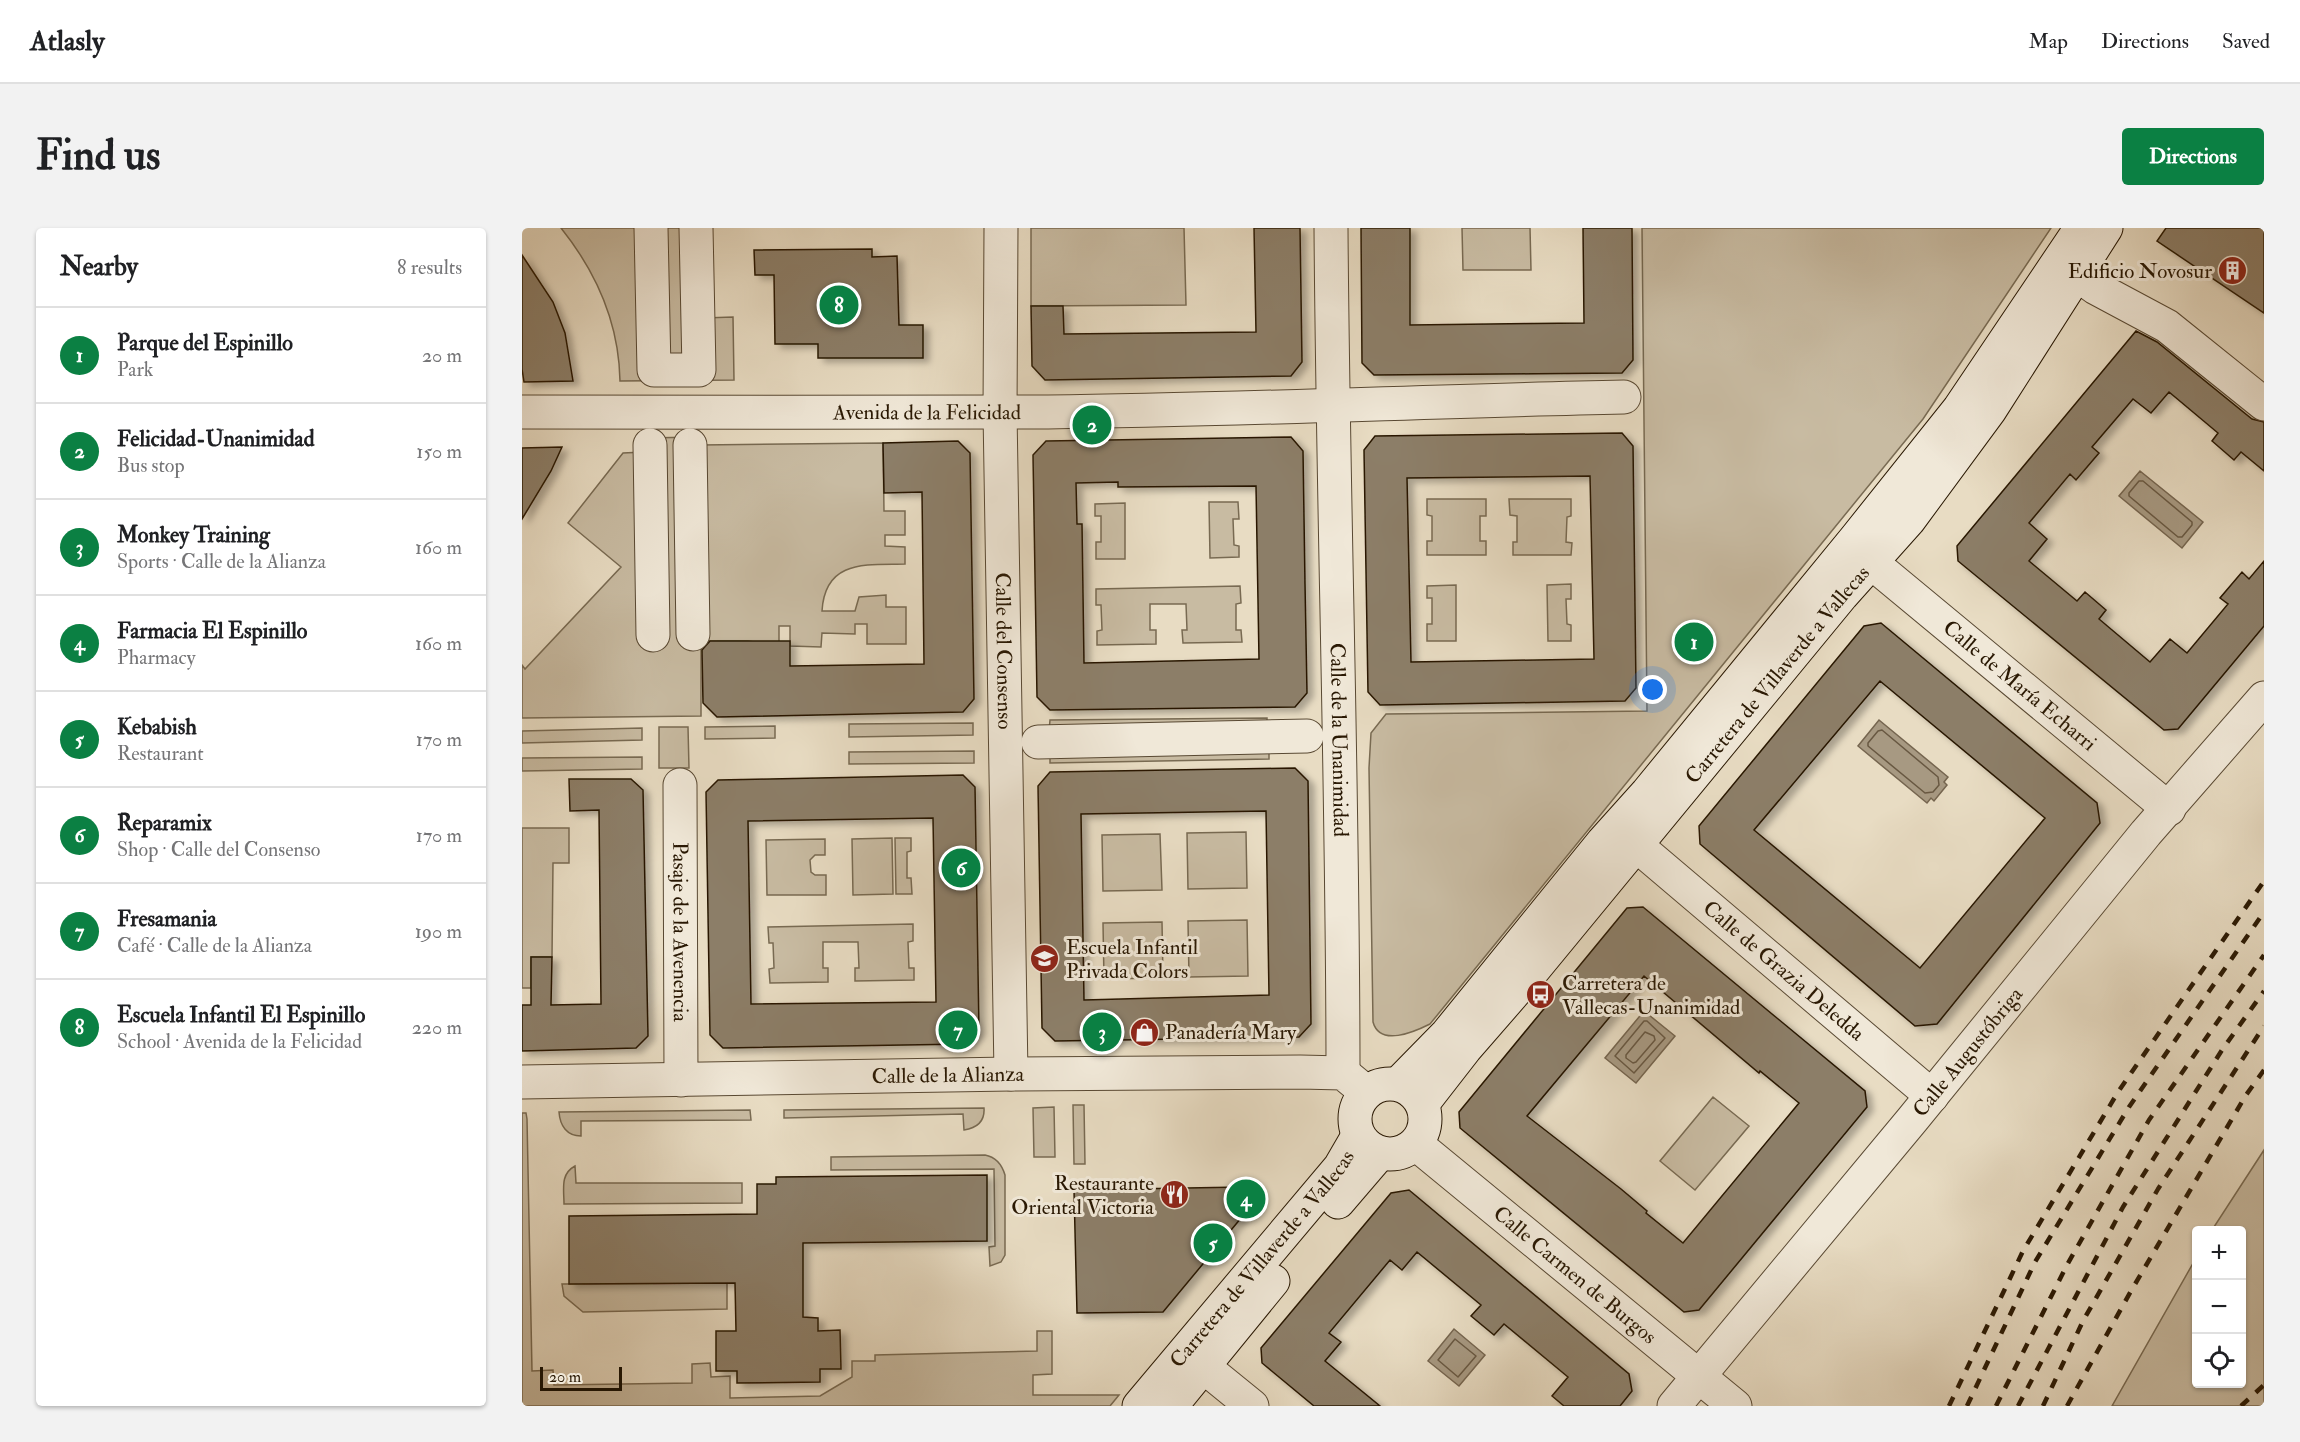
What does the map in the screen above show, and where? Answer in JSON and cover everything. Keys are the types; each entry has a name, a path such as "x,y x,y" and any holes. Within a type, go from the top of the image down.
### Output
{"street":[{"path":"651,228 654,369 668,375 699,370 696,228"},
{"name":"Calle del Consenso","path":"1000,228 1000,412 1011,1074"},
{"name":"Calle de la Unanimidad","path":"1331,228 1332,405 1355,1082"},
{"name":"Carretera de Villaverde a Vallecas","path":"1410,1093 1446,1034 1602,842 1647,793 1959,409 2081,228"},
{"name":"Carretera de Villaverde a Vallecas","path":"1410,1093 1465,1049 1842,595 1909,520 1990,410 2106,228"},
{"path":"2078,275 2096,288 2167,326 2264,404"},
{"path":"1332,405 1624,397"},
{"name":"Avenida de la Felicidad","path":"522,412 1000,412 1332,405"},
{"path":"650,445 653,635"},
{"path":"690,445 693,634"},
{"name":"Calle de María Echarri","path":"1872,563 2169,809"},
{"name":"Calle Augustóbriga","path":"1674,1406 1932,1096 2146,833 2264,698"},
{"path":"1038,742 1307,736"},
{"name":"Pasaje de la Avenencia","path":"680,785 681,1080"},
{"name":"Calle de Grazia Deledda","path":"1636,845 1932,1096"},
{"name":"Calle de la Alianza","path":"522,1082 1011,1074 1355,1082"},
{"path":"1355,1082 1381,1084 1410,1093 1426,1125 1416,1144 1399,1154 1369,1145 1355,1124 1355,1112 1359,1101 1355,1082"},
{"name":"Calle Carmen de Burgos","path":"1416,1144 1735,1406"},
{"name":"Carretera de Villaverde a Vallecas","path":"1172,1406 1355,1180 1369,1145"},
{"name":"Carretera de Villaverde a Vallecas","path":"1139,1406 1340,1167 1369,1145"},
{"path":"1204,1366 1252,1406"}],"shaded area":[{"path":"561,228 702,228 704,318 733,317 734,380 620,381 615,339 604,300 585,263"},
{"path":"1031,228 1184,228 1186,305 1031,306"},
{"path":"1462,228 1530,228 1531,270 1463,270"},
{"path":"1642,228 2051,228 1923,419 1430,1024 1398,1035 1383,1034 1377,1030 1373,1022 1369,768 1371,733 1386,714 1647,711"},
{"path":"698,437 700,445 883,443 884,511 905,511 905,535 885,535 885,546 905,547 905,564 876,564 850,568 831,582 825,594 822,611 855,611 859,597 886,595 886,607 906,607 906,644 867,644 867,624 855,624 855,634 822,633 821,647 790,646 790,626 779,626 779,646 748,641 702,641 701,617 701,716 522,718 522,665 525,669 621,567 568,523 623,453 644,452 646,438"},
{"path":"1427,499 1486,499 1486,516 1480,516 1480,541 1486,541 1486,555 1427,555 1427,541 1432,541 1432,516 1427,515"},
{"path":"1509,499 1571,499 1571,516 1567,517 1566,542 1572,543 1571,555 1513,555 1513,542 1517,542 1517,516 1510,515"},
{"path":"1209,502 1238,502 1239,519 1233,519 1234,545 1239,546 1239,557 1210,558"},
{"path":"1125,503 1125,559 1096,559 1096,542 1101,542 1101,516 1095,516 1095,504"},
{"path":"1571,584 1571,599 1566,599 1567,624 1571,625 1571,641 1548,641 1547,585"},
{"path":"1456,585 1456,641 1427,641 1427,624 1432,624 1432,598 1427,598 1427,586"},
{"path":"1240,586 1241,603 1236,604 1236,630 1241,630 1242,642 1183,643 1182,630 1187,630 1186,604 1150,604 1150,630 1156,630 1156,644 1097,645 1097,631 1102,630 1101,605 1096,605 1096,589"},
{"path":"1267,718 1267,730 1049,732 1050,720"},
{"path":"973,723 973,735 849,737 849,724"},
{"path":"775,726 775,738 705,739 705,727"},
{"path":"659,727 688,727 689,768 659,768"},
{"path":"642,728 642,740 522,743 522,731"},
{"path":"1269,746 1269,759 1050,763 1050,751"},
{"path":"974,751 974,763 849,764 849,752"},
{"path":"642,757 642,769 522,771 522,758"},
{"path":"522,828 569,828 569,863 553,863 552,957 531,957 531,988 522,988"},
{"path":"1246,832 1247,888 1188,889 1187,833"},
{"path":"1160,834 1162,890 1103,891 1102,835"},
{"path":"892,838 893,894 853,895 852,839"},
{"path":"895,838 911,838 911,851 907,852 907,878 911,878 912,894 896,894"},
{"path":"825,839 825,855 815,855 810,860 811,872 815,875 826,875 826,895 767,895 766,840"},
{"path":"1247,920 1248,976 1189,977 1188,921"},
{"path":"1162,922 1163,978 1104,979 1103,923"},
{"path":"913,924 913,941 908,942 909,968 914,968 914,980 855,981 855,968 859,968 858,942 823,942 823,968 828,968 828,982 770,983 769,969 774,968 773,943 769,943 768,927"},
{"path":"1713,1097 1749,1126 1695,1190 1660,1161"},
{"path":"1073,1105 1084,1105 1085,1164 1074,1164"},
{"path":"1054,1107 1055,1157 1034,1157 1033,1108"},
{"path":"984,1108 982,1121 973,1128 964,1130 963,1114 784,1118 784,1110"},
{"path":"750,1110 751,1120 581,1121 581,1136 576,1136 565,1129 559,1112"},
{"path":"522,1113 526,1113 527,1119 532,1371 553,1370 554,1385 692,1383 692,1364 710,1363 711,1377 730,1376 730,1398 820,1396 852,1377 852,1361 875,1361 875,1355 1037,1351 1037,1331 1052,1331 1052,1374 1033,1375 1033,1395 1119,1395 1110,1406 522,1406"},
{"path":"2264,1150 2264,1406 2112,1406 2192,1265 2192,1388 2246,1388 2246,1226 2215,1226"},
{"path":"985,1155 998,1162 1005,1175 1005,1255 1001,1262 990,1266 989,1247 995,1246 994,1169 831,1170 831,1157"},
{"path":"575,1166 576,1183 742,1183 742,1203 564,1204 565,1178 570,1169"},
{"path":"727,1283 727,1309 583,1312 564,1296 562,1284"}],"water":[{"path":"2140,471 2203,522 2182,548 2119,496"},
{"path":"1879,720 1948,777 1944,782 1947,785 1934,801 1931,798 1927,803 1858,746"},
{"path":"1644,1011 1675,1036 1636,1083 1605,1058"},
{"path":"1454,1329 1485,1355 1459,1386 1428,1361"}],"building":[{"path":"1254,228 1300,228 1302,362 1291,376 1045,380 1032,366 1031,306 1063,306 1064,334 1256,332"},
{"path":"1361,228 1410,228 1410,325 1584,323 1583,228 1632,228 1633,360 1622,373 1374,375 1362,363"},
{"name":"Edificio Novosur","path":"2166,228 2264,228 2264,313 2157,241"},
{"path":"872,249 872,257 897,256 899,325 923,325 923,358 818,358 818,344 775,344 774,275 755,275 754,250"},
{"path":"522,255 553,302 565,333 573,381 524,382"},
{"path":"2136,331 2157,342 2252,419 2264,422 2264,471 2241,452 2234,460 2212,441 2218,433 2169,392 2151,413 2133,399 2092,447 2099,453 2076,480 2070,474 2029,523 2047,539 2029,561 2077,601 2085,592 2106,610 2099,619 2150,662 2170,639 2187,653 2228,604 2220,598 2242,572 2249,579 2264,561 2264,626 2178,729 2164,730 1958,561 1957,546"},
{"path":"1622,433 1633,446 1636,688 1625,701 1380,705 1368,692 1364,450 1375,436","holes":["1590,476 1594,659 1411,662 1407,478"]},
{"path":"1291,437 1303,451 1307,693 1295,707 1050,710 1037,697 1033,455 1046,441","holes":["1118,482 1118,487 1256,486 1259,659 1084,663 1082,524 1077,524 1076,483"]},
{"path":"958,441 970,453 974,699 963,712 717,717 703,703 702,650 710,641 790,641 790,666 924,664 922,492 884,493 883,443"},
{"path":"562,447 551,471 522,519 522,448"},
{"path":"1881,623 2097,803 2100,823 1937,1024 1915,1026 1700,844 1699,826 1864,626","holes":["1880,681 2045,818 1920,968 1754,830"]},
{"path":"1295,768 1308,781 1311,1024 1299,1037 1055,1041 1042,1028 1038,786 1050,772","holes":["1266,811 1269,995 1084,1000 1081,814"]},
{"path":"963,775 975,787 979,1032 967,1044 723,1048 710,1035 706,792 718,780","holes":["933,818 936,1002 751,1004 748,821"]},
{"path":"569,779 631,779 643,790 648,1036 636,1048 522,1051 522,1005 531,1005 531,957 552,957 551,1005 601,1004 599,810 570,811"},
{"path":"1643,907 1865,1091 1867,1107 1699,1310 1684,1312 1460,1128 1459,1112 1627,908","holes":["1644,976 1759,1073 1760,1071 1799,1103 1683,1243 1621,1189 1527,1116"]},
{"path":"987,1175 987,1241 803,1243 803,1317 818,1318 818,1331 840,1330 841,1369 820,1369 820,1382 737,1383 737,1371 716,1371 716,1331 736,1331 735,1283 569,1284 569,1216 757,1214 757,1184 776,1184 776,1177"},
{"path":"1243,1187 1256,1200 1163,1312 1077,1313 1074,1190"},
{"path":"1409,1190 1629,1374 1632,1391 1620,1406 1564,1406 1552,1396 1568,1377 1504,1324 1494,1335 1471,1316 1481,1305 1417,1252 1402,1270 1390,1260 1329,1333 1341,1342 1325,1361 1380,1406 1314,1406 1262,1363 1261,1348 1391,1193"}],"railway":[{"path":"1949,1406 2023,1251 2118,1092 2264,881"},
{"path":"1967,1406 2035,1262 2129,1107 2264,912"},
{"path":"1996,1406 2067,1265 2149,1120 2264,955"},
{"path":"2018,1406 2123,1207 2222,1050 2264,991"},
{"path":"2043,1406 2083,1321 2158,1189 2264,1026"},
{"path":"2067,1406 2131,1291 2246,1095 2264,1070"},
{"path":"2241,1406 2264,1385"}],"place":[{"name":"Edificio Novosur","path":"2233,271"},
{"name":"Escuela Infantil El Espinillo","path":"839,305"},
{"name":"Felicidad-Unanimidad","path":"1092,425"},
{"name":"Parque del Espinillo","path":"1694,642"},
{"name":"Reparamix","path":"961,868"},
{"name":"Escuela Infantil Privada Colors","path":"1045,959"},
{"name":"Carretera de Vallecas-Unanimidad","path":"1541,995"},
{"name":"Fresamania","path":"958,1030"},
{"name":"Monkey Training","path":"1102,1032"},
{"name":"Panadería Mary","path":"1144,1032"},
{"name":"Restaurante Oriental Victoria","path":"1175,1195"},
{"name":"Farmacia El Espinillo","path":"1246,1199"},
{"name":"Kebabish","path":"1213,1243"}]}
